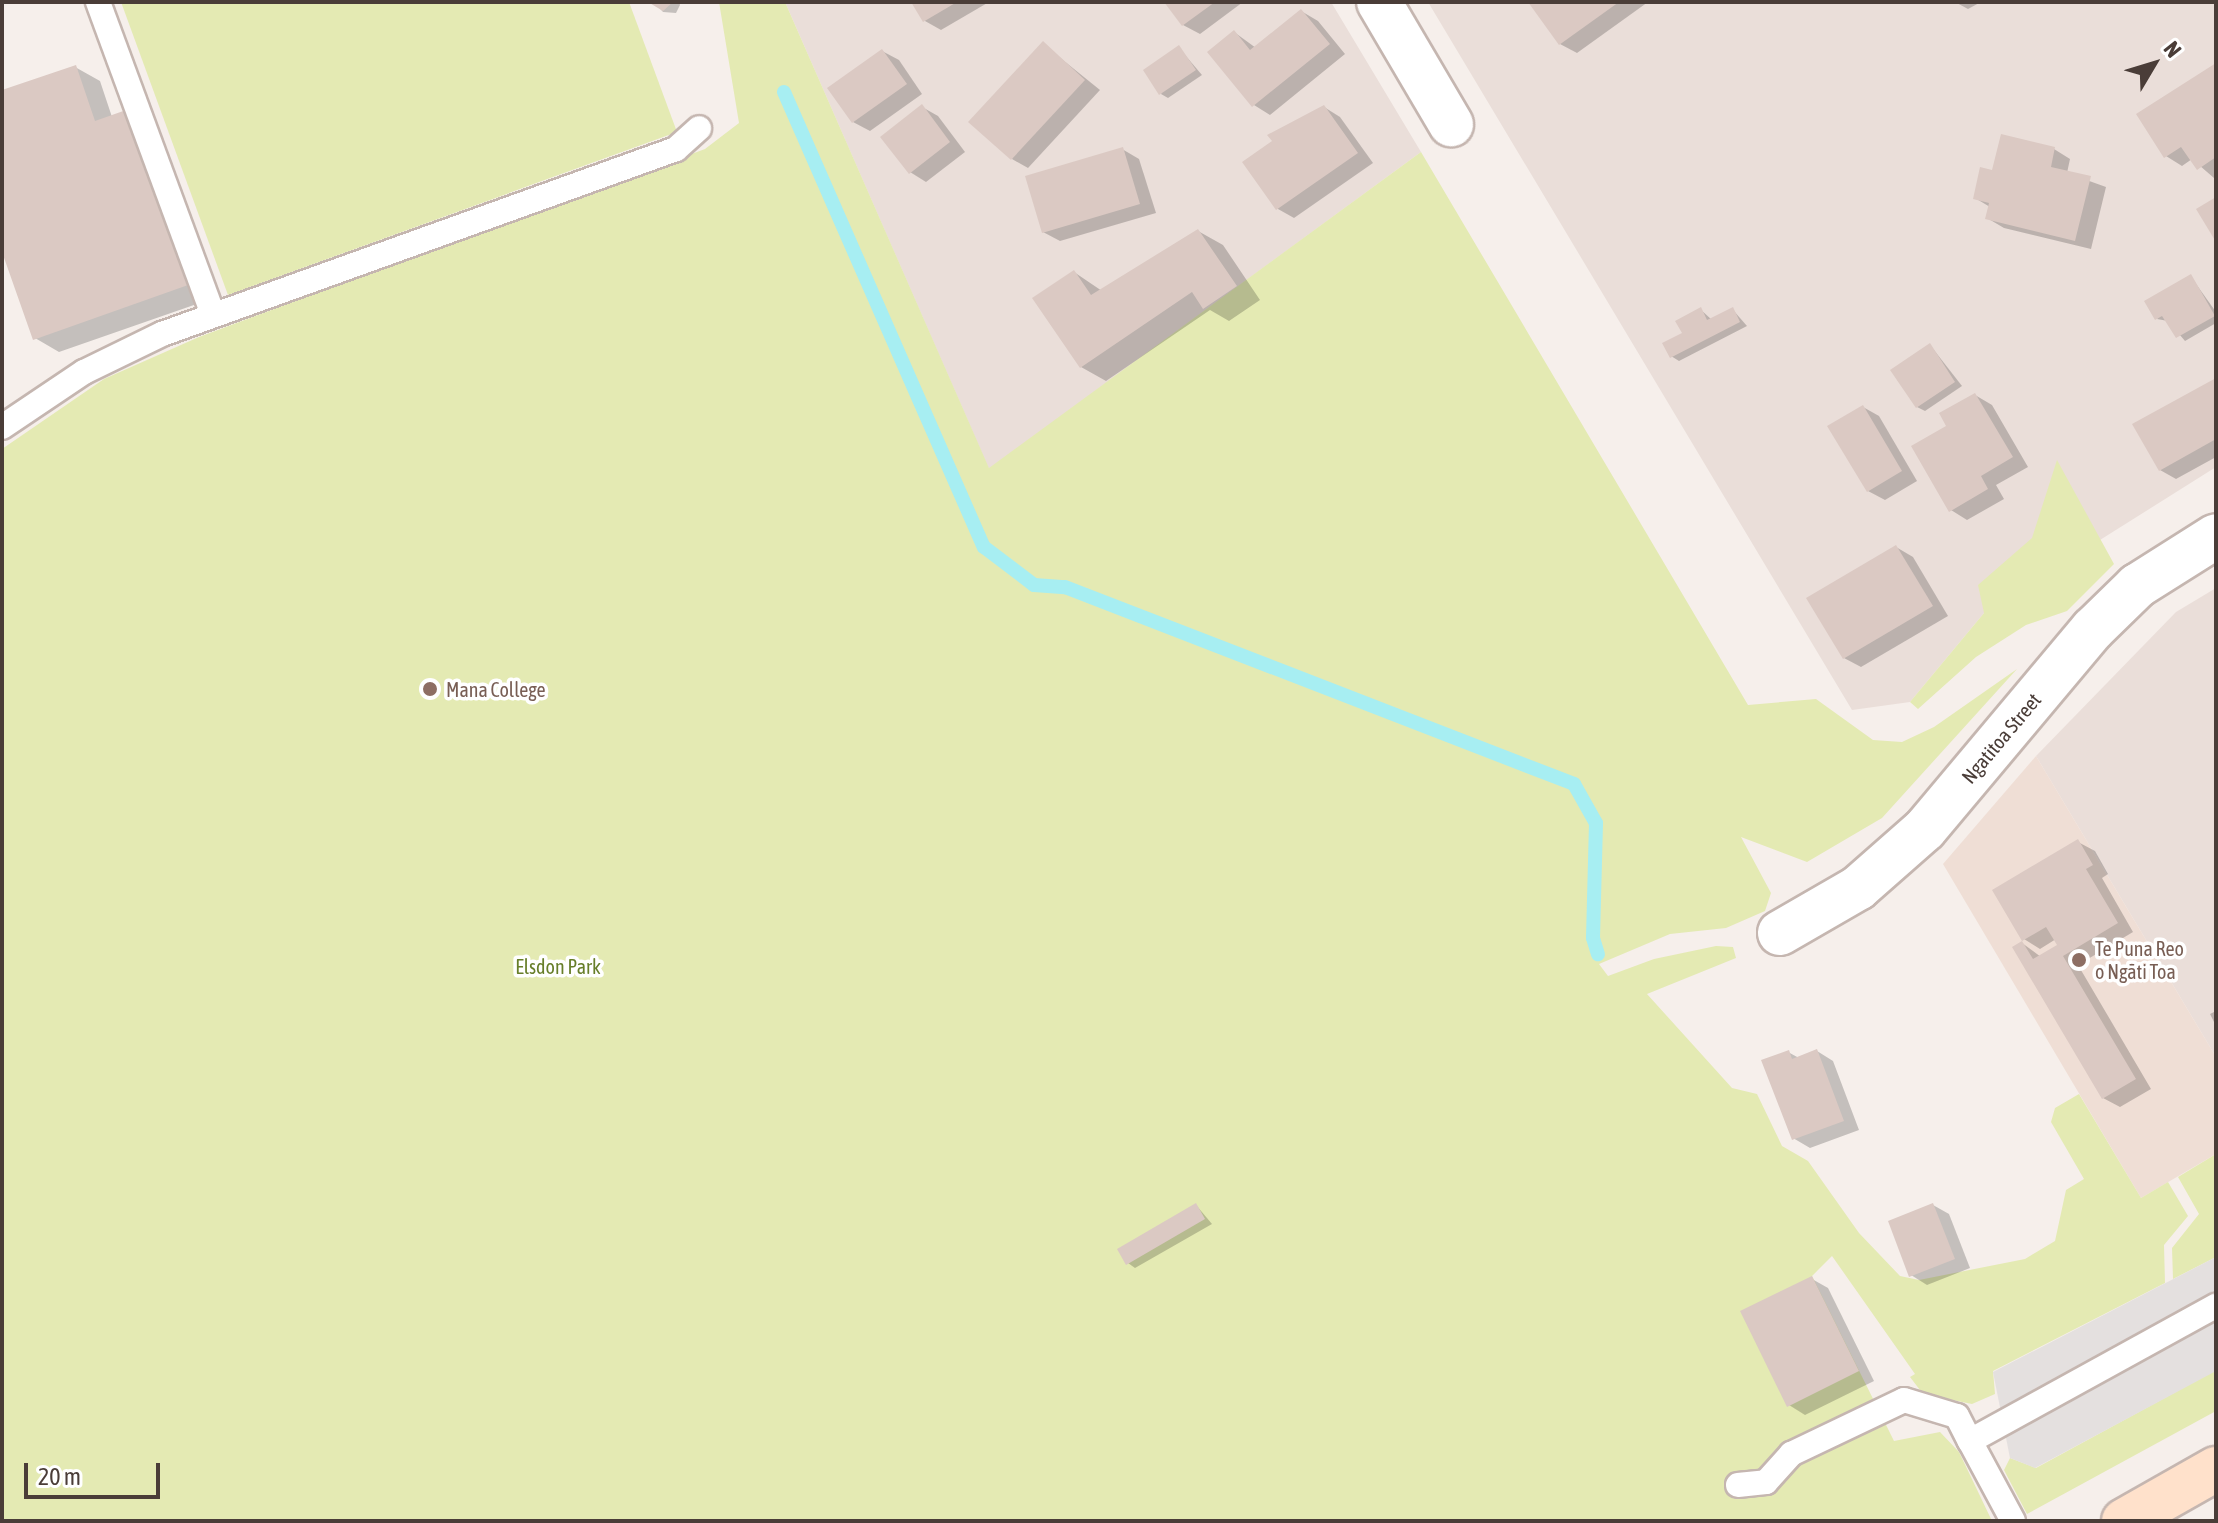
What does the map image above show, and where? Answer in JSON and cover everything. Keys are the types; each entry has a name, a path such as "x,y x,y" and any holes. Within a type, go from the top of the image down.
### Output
{"main road":[{"path":"2124,1521 2216,1469"}],"street":[{"path":"1379,2 1451,124"},
{"name":"Ngatitoa Street","path":"1780,933 1858,888 1925,829 2093,629 2137,586 2216,536"}],"lane":[{"path":"98,2 213,315"},
{"path":"2,427 84,372 213,315 676,149 699,128"},
{"path":"1970,1441 2216,1306"},
{"path":"1738,1485 1766,1482 1791,1454 1904,1400 1957,1416 2013,1521"}],"shaded area":[{"path":"785,2 1331,2 1421,152 989,469"},
{"path":"1428,2 2216,2 2216,467 1984,613 1910,702 1852,710"},
{"path":"2216,588 2216,1057 2036,756 2176,612"},
{"name":"Te Puna Reo o Ngāti Toa","path":"2036,756 2216,1057 2216,1154 2141,1198 1943,864"},
{"path":"2216,1257 2216,1371 2035,1468 2010,1458 1993,1372"}],"green space":[{"path":"121,2 629,2 677,132 228,295"},
{"name":"Elsdon Park","path":"719,2 785,2 989,468 1421,152 1748,705 1816,699 1873,740 1902,742 1934,727 2017,669 1882,818 1807,862 1741,837 1771,893 1765,911 1726,928 1670,934 1599,964 1608,976 1654,959 1716,946 1733,947 1736,958 1647,994 1732,1088 1757,1094 1782,1146 1808,1161 1859,1233 1900,1276 1919,1280 2025,1259 2055,1241 2066,1190 2084,1179 2051,1122 2055,1108 2079,1094 2141,1198 2168,1182 2188,1216 2164,1245 2165,1283 1993,1371 1995,1394 1972,1404 1923,1394 1910,1377 1915,1374 1832,1256 1812,1276 1894,1441 1940,1432 1959,1452 1992,1521 2,1521 2,449 104,379 199,337 705,149 739,123"},
{"path":"2057,460 2114,564 2067,611 2026,625 1976,657 1918,709 1910,702 1984,613 1978,585 2032,538"},
{"path":"2216,1154 2216,1257 2173,1279 2172,1248 2199,1214 2178,1177"},
{"path":"2216,1370 2216,1411 2027,1514 2004,1470 2010,1458 2036,1468"}],"building":[{"path":"648,2 673,2 663,11"},
{"path":"911,2 957,2 923,22"},
{"path":"1164,2 1215,2 1182,26"},
{"path":"1528,2 1619,2 1559,45"},
{"path":"1301,9 1330,44 1252,107 1207,52 1234,30 1250,50"},
{"path":"1043,41 1085,80 1011,160 968,122"},
{"path":"1179,45 1196,70 1159,95 1143,70"},
{"path":"882,49 907,84 852,123 827,88"},
{"path":"2216,63 2216,157 2197,170 2181,147 2164,158 2136,114"},
{"path":"76,65 95,121 129,109 191,284 33,340 2,252 2,90"},
{"path":"922,104 950,142 909,174 880,137"},
{"path":"1324,105 1358,153 1276,210 1242,162 1272,141 1267,135"},
{"path":"2001,134 2055,147 2051,167 2091,176 2075,241 1985,219 1989,203 1973,199 1980,167 1992,170"},
{"path":"1123,147 1140,204 1042,233 1025,176"},
{"path":"2216,197 2216,242 2196,209"},
{"path":"1198,229 1237,286 1203,309 1192,292 1080,368 1032,298 1074,270 1091,295"},
{"path":"2191,274 2215,316 2176,338 2162,316 2155,320 2144,301"},
{"path":"1701,307 1707,320 1733,307 1740,322 1670,358 1662,343 1682,333 1675,321"},
{"path":"1930,343 1955,382 1916,408 1890,370"},
{"path":"2216,378 2216,439 2159,471 2132,424"},
{"path":"1975,393 2013,457 1981,476 1988,489 1949,512 1911,446 1946,426 1939,413"},
{"path":"1863,405 1902,471 1867,492 1827,426"},
{"path":"1896,545 1933,606 1843,659 1806,598"},
{"path":"2078,839 2093,865 2086,869 2118,923 2063,956 2136,1079 2102,1099 2012,947 2022,941 1992,890","holes":["2046,927 2057,945 2033,959 2022,941"]},
{"path":"1817,1049 1844,1121 1792,1140 1761,1060 1789,1050 1792,1059"},
{"path":"1196,1203 1205,1219 1126,1265 1117,1249"},
{"path":"1933,1203 1955,1259 1909,1277 1888,1221"},
{"path":"1812,1276 1859,1371 1787,1407 1740,1311"}],"waterway":[{"path":"784,92 984,547 1034,585 1065,587 1574,784 1596,823 1593,938 1598,954"}],"place":[{"name":"Mana College","path":"430,689"},
{"name":"Te Puna Reo o Ngāti Toa","path":"2079,960"}]}
